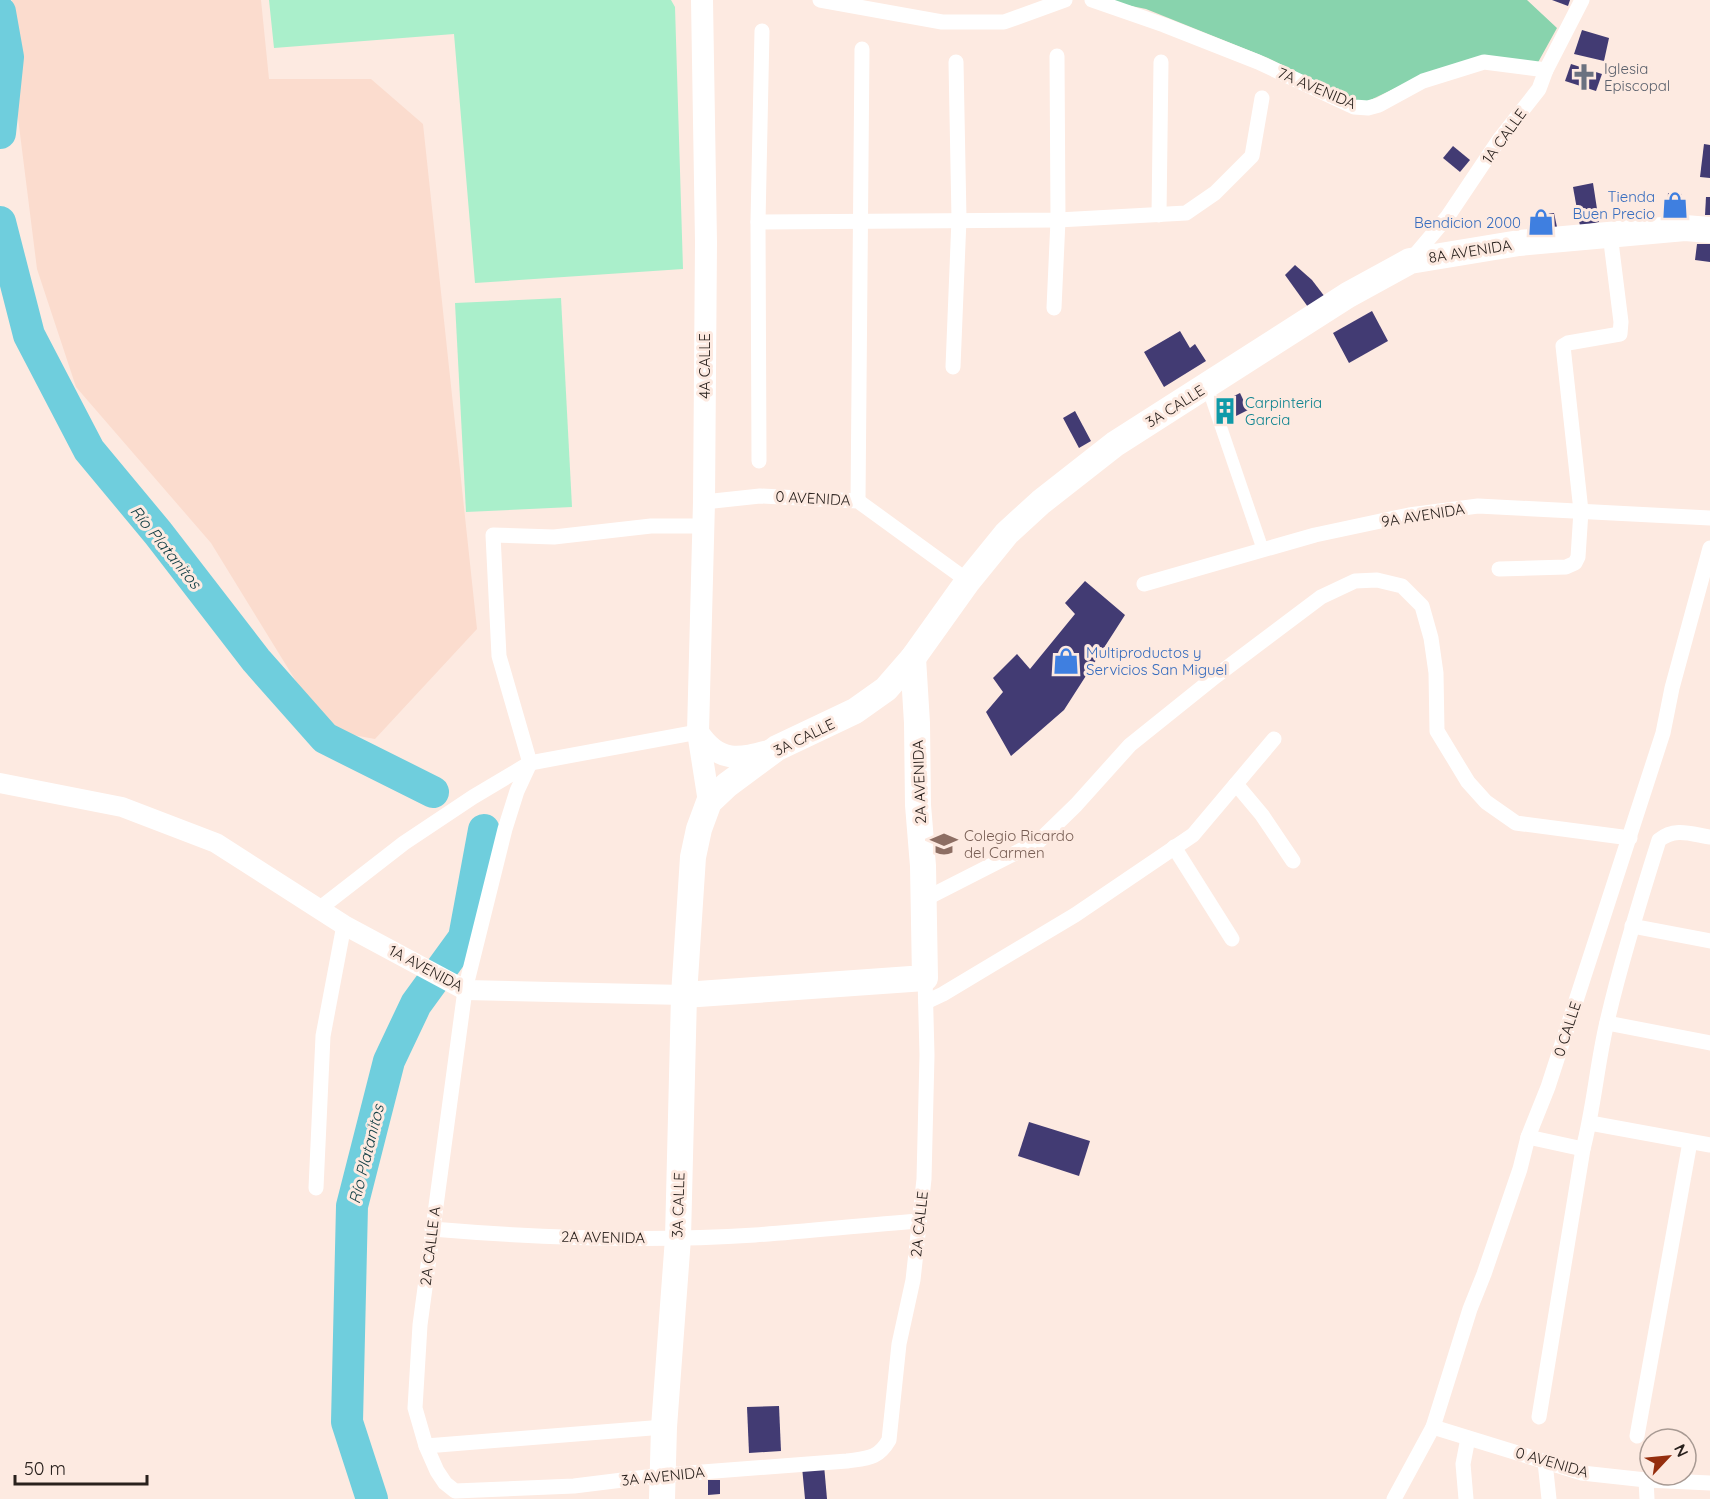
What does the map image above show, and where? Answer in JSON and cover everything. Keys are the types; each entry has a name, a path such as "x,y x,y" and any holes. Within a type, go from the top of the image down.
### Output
{"main road":[{"name":"4A CALLE","path":"702,0 706,242 704,526 698,732 709,802"},
{"name":"8A AVENIDA","path":"1410,261 1519,243 1685,228 1710,230"},
{"name":"3A CALLE","path":"662,1487 664,1427 678,1238 684,995 693,857 699,829 709,802 727,785 777,748 839,720 872,700 899,676 968,581 1007,532 1041,501 1115,444 1348,295 1410,261"},
{"name":"2A AVENIDA","path":"913,658 925,990"},
{"path":"698,732 707,746 715,752 737,758 777,748"},
{"name":"1A AVENIDA","path":"684,995 925,990"}],"street":[{"path":"820,0 942,22 1004,22 1065,0"},
{"name":"7A AVENIDA","path":"1092,0 1164,25 1257,62 1354,107 1368,108 1379,105 1422,81 1484,62 1546,70"},
{"name":"1A CALLE","path":"1410,261 1448,216 1499,140 1539,89 1546,70 1582,0"},
{"path":"759,461 758,222 762,31"},
{"path":"858,501 862,49"},
{"path":"1054,308 1058,220 1057,56"},
{"path":"953,367 959,219 956,62"},
{"path":"1159,215 1161,62"},
{"path":"758,222 1058,220 1186,213 1215,193 1252,156 1263,98"},
{"path":"1500,569 1557,568 1572,565 1578,557 1581,511 1563,346 1568,343 1620,334 1621,322 1610,234"},
{"path":"1208,386 1263,550"},
{"name":"0 AVENIDA","path":"704,502 760,496 858,501 968,581"},
{"name":"9A AVENIDA","path":"1144,584 1315,536 1421,513 1478,506 1710,518"},
{"path":"530,763 498,656 493,536 554,537 651,526 704,526"},
{"name":"0 CALLE","path":"1394,1499 1433,1427 1470,1309 1485,1274 1520,1168 1528,1137 1548,1087 1663,734 1672,688 1710,548"},
{"path":"923,900 1039,841 1076,805 1130,745 1216,676 1321,597 1355,581 1377,580 1402,586 1422,606 1431,638 1436,673 1437,731 1468,782 1486,802 1516,822 1630,838"},
{"path":"319,909 404,843 472,797 530,763 698,732"},
{"path":"925,990 943,994 1075,915 1193,835 1274,739"},
{"name":"2A CALLE A","path":"455,1491 441,1477 426,1446 415,1408 420,1324 462,989 517,791 530,763"},
{"name":"1A AVENIDA","path":"0,783 122,807 216,843 344,925 462,989 684,995"},
{"path":"1236,784 1262,815 1293,861"},
{"path":"1539,1417 1583,1149 1590,1123 1607,1023 1632,926 1659,840 1676,831 1710,837"},
{"path":"1174,847 1232,939"},
{"path":"316,1188 322,1036 344,925"},
{"path":"1632,926 1710,940"},
{"name":"2A CALLE","path":"870,1458 882,1451 889,1440 899,1344 913,1280 924,1179 925,990"},
{"path":"1607,1023 1710,1043"},
{"path":"1590,1123 1710,1145"},
{"path":"1528,1137 1583,1149"},
{"path":"1637,1436 1690,1142"},
{"name":"2A AVENIDA","path":"432,1229 497,1234 678,1238 756,1235 919,1221"},
{"path":"426,1446 664,1427"},
{"name":"0 AVENIDA","path":"1433,1427 1582,1473 1638,1479"},
{"path":"1466,1499 1463,1464 1468,1438"},
{"name":"3A AVENIDA","path":"455,1491 574,1486 662,1487 870,1458"},
{"path":"1545,1462 1549,1499"}],"shaded area":[{"path":"12,0 261,0 269,79 371,79 423,124 477,629 375,739 326,730 211,543 76,387 37,269 17,110"}],"green space":[{"path":"269,0 671,0 675,7 683,269 475,283 454,34 274,48"},
{"path":"1102,0 1527,0 1557,28 1536,66 1485,61 1427,73 1362,104 1268,58 1146,9"},
{"path":"561,298 572,507 466,512 455,303"}],"building":[{"path":"1552,0 1570,0 1568,6"},
{"path":"1582,30 1609,38 1604,61 1574,54"},
{"name":"Iglesia Episcopal","path":"1571,64 1602,74 1596,91 1565,81"},
{"path":"1704,144 1710,145 1710,178 1700,177"},
{"path":"1453,146 1470,160 1460,172 1443,158"},
{"path":"1593,183 1599,222 1580,226 1573,187"},
{"name":"Tienda Buen Precio","path":"1668,193 1682,194 1682,217 1667,217"},
{"path":"1706,197 1710,197 1710,215 1705,215"},
{"path":"1554,213 1557,227 1533,231 1531,216"},
{"path":"1697,244 1710,244 1710,262 1695,260"},
{"path":"1295,265 1312,280 1325,297 1308,307 1285,275"},
{"path":"1372,311 1388,341 1349,363 1333,333"},
{"path":"1180,331 1190,348 1195,344 1206,361 1164,387 1144,352"},
{"path":"1240,393 1248,410 1226,421 1218,404"},
{"path":"1075,411 1091,441 1079,448 1063,418"},
{"name":"Multiproductos y Servicios San Miguel","path":"1085,581 1125,615 1064,710 1011,756 986,712 1003,692 993,678 1017,654 1030,669 1075,614 1065,603"},
{"path":"1029,1122 1090,1141 1079,1176 1018,1156"},
{"path":"779,1406 781,1451 749,1453 747,1407"},
{"path":"824,1465 827,1499 805,1499 802,1467"},
{"path":"708,1480 720,1480 720,1494 708,1495"}],"waterway":[{"name":"Río Platanitos","path":"0,12 8,57 0,133"},
{"name":"Río Platanitos","path":"0,222 29,335 89,450 158,533 256,660 325,738 433,792"},
{"name":"Río Platanitos","path":"372,1499 347,1422 352,1206 389,1061 416,1004 464,938 484,830"}],"place":[{"name":"Iglesia Episcopal","path":"1584,77"},
{"name":"Tienda Buen Precio","path":"1675,205"},
{"name":"Bendicion 2000","path":"1541,222"},
{"name":"Carpinteria Garcia","path":"1225,411"},
{"name":"Multiproductos y Servicios San Miguel","path":"1066,661"},
{"name":"Colegio Ricardo del Carmen","path":"944,844"}]}
